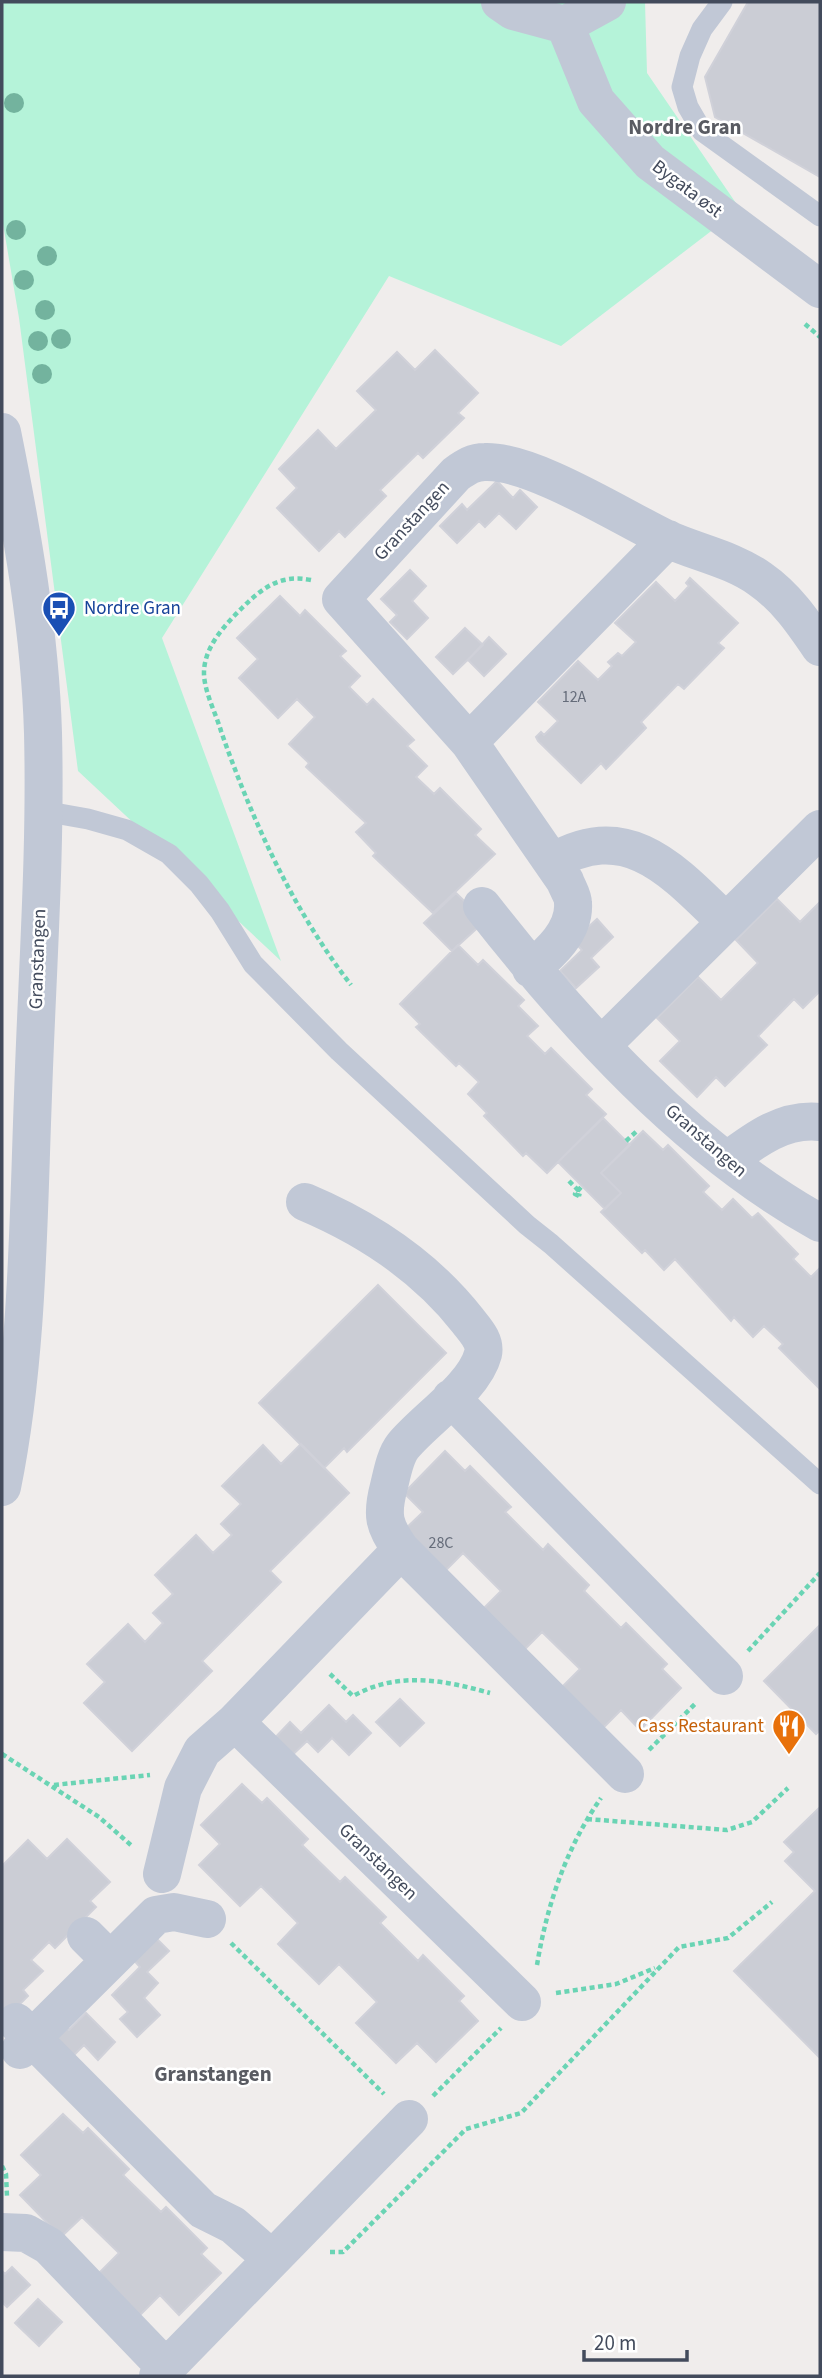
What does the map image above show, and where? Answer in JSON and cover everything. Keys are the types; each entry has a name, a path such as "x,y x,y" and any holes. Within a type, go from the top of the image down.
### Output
{"street":[{"path":"500,2 513,11 538,20 565,25 607,2"},
{"name":"Bygata øst","path":"565,25 596,101 650,162 819,286"},
{"name":"Granstangen","path":"2,432 19,518 38,661 43,811 26,1296 15,1425 2,1488"},
{"name":"Granstangen","path":"341,598 456,474 469,464 487,461 514,467 581,493 668,539 738,565 761,579 800,617 820,647"},
{"path":"469,742 668,539"},
{"path":"341,598 469,742 553,862 573,903 558,947 531,969"},
{"path":"602,1045 820,829"},
{"path":"553,862 575,849 601,846 632,848 651,855 674,872 726,922"},
{"name":"Granstangen","path":"482,906 531,969 602,1045 663,1104 753,1182 820,1223"},
{"path":"728,1160 773,1129 804,1121 820,1122"},
{"path":"306,1202 348,1220 410,1260 456,1306 480,1336 484,1351 476,1370 401,1448 384,1505 386,1529 401,1550 625,1774"},
{"path":"451,1398 724,1676"},
{"path":"162,1874 171,1828 191,1771 202,1751 235,1722 401,1550"},
{"name":"Granstangen","path":"235,1722 527,1996"},
{"path":"207,1919 174,1912 156,1915 98,1948 23,2036 197,2216 233,2225 272,2259"},
{"path":"2,2232 26,2233 49,2246 162,2372 409,2119"}],"lane":[{"path":"722,2 702,29 690,56 682,87 688,107 702,131 820,216"},
{"path":"43,811 88,819 127,830 169,853 213,902 253,964 339,1051 527,1225 820,1484"}],"path":[{"path":"341,598 323,582 293,576 274,582 260,590 223,629 208,650 204,676 237,776 277,864 326,953 351,985"},
{"path":"569,1181 578,1190 580,1192 581,1194 576,1196 575,1193 576,1192 582,1186"},
{"path":"409,2119 487,2044 527,1996 544,1925 571,1846 601,1798 724,1676 820,1573"},
{"path":"305,1650 353,1696 373,1685 438,1679 503,1696"},
{"path":"54,1786 191,1771"},
{"path":"587,1819 727,1830 752,1822 788,1788"},
{"path":"304,2226 329,2252 342,2252 466,2129 521,2113 678,1947 728,1938 772,1902"},
{"path":"527,1996 616,1984 660,1967"}],"green space":[{"path":"2,2 645,2 647,73 740,209 561,346 389,276 162,638 281,961 78,771 19,318 2,218"}],"building":[{"path":"748,2 820,2 820,177 715,117 705,77"},
{"path":"435,350 478,393 458,413 464,418 423,458 418,453 380,490 386,496 345,537 339,531 319,551 277,508 297,488 279,469 318,430 336,449 376,410 357,391 397,352 415,370"},
{"path":"497,481 513,498 520,490 537,507 516,529 499,513 485,527 479,521 457,543 440,526 462,504 467,510"},
{"path":"410,570 426,586 412,601 428,618 407,639 390,622 397,615 381,599"},
{"path":"690,578 738,623 718,643 724,648 684,689 678,684 641,722 646,728 606,769 601,763 581,783 538,741 536,737 541,732 544,735 558,721 538,702 578,661 598,680 612,666 608,662 618,653 622,656 636,642 615,623 656,582 675,601 689,586 686,583"},
{"path":"280,596 300,616 305,610 346,651 340,656 360,676 349,687 367,705 373,699 414,740 407,746 427,766 416,777 434,794 440,788 481,829 475,835 495,854 433,913 373,856 376,853 356,832 366,823 306,767 309,763 289,744 315,717 297,699 278,718 239,678 258,659 237,638"},
{"path":"465,628 483,645 453,674 436,657"},
{"path":"489,637 506,654 484,676 468,660"},
{"path":"456,893 485,921 452,951 424,923"},
{"path":"777,899 800,922 820,902 820,991 803,1008 794,999 758,1036 767,1045 725,1086 716,1077 697,1097 660,1061 680,1041 657,1018 698,977 721,1000 758,963 736,940"},
{"path":"597,919 613,937 591,958 599,967 576,988 560,971 582,950 573,941"},
{"path":"458,945 478,965 483,960 524,1000 518,1006 538,1026 527,1036 545,1054 551,1048 592,1089 586,1095 606,1114 547,1173 526,1153 523,1156 484,1116 487,1113 468,1094 479,1082 459,1063 456,1066 416,1027 420,1024 400,1004"},
{"path":"603,1118 630,1145 601,1173 621,1193 605,1209 558,1162"},
{"path":"643,1131 663,1150 668,1145 709,1186 703,1192 722,1210 733,1199 752,1218 758,1213 798,1254 793,1259 811,1277 820,1268 820,1389 779,1348 783,1344 764,1326 753,1337 734,1317 731,1321 675,1259 664,1270 645,1250 642,1253 601,1212 621,1193 601,1173"},
{"path":"378,1285 446,1353 347,1452 344,1448 324,1468 259,1403"},
{"path":"301,1444 349,1493 270,1571 281,1582 202,1661 212,1671 132,1751 84,1703 105,1682 87,1664 128,1624 145,1642 163,1623 153,1613 173,1594 155,1575 196,1535 213,1553 232,1535 221,1524 241,1504 222,1486 263,1445 281,1464"},
{"path":"445,1451 465,1471 470,1466 511,1507 505,1512 543,1550 548,1544 589,1585 584,1591 621,1628 626,1623 667,1664 662,1669 681,1688 640,1730 621,1710 600,1731 559,1690 580,1669 542,1632 522,1652 481,1611 501,1591 463,1553 443,1573 402,1532 423,1512 404,1493"},
{"path":"820,1625 820,1730 816,1734 764,1681"},
{"path":"400,1699 424,1723 400,1746 376,1722"},
{"path":"329,1705 346,1722 353,1715 371,1733 349,1755 332,1738 318,1752 307,1741 285,1762 268,1745 290,1722 301,1733"},
{"path":"242,1784 262,1803 267,1798 308,1839 302,1845 340,1882 345,1877 386,1917 380,1923 418,1961 423,1955 464,1996 459,2001 478,2021 436,2062 417,2043 396,2063 356,2023 377,2002 339,1964 319,1984 278,1944 298,1923 261,1886 240,1906 199,1865 220,1844 201,1825"},
{"path":"820,1807 820,2058 734,1971 815,1891 785,1861 794,1852 784,1842"},
{"path":"67,1839 110,1882 90,1901 96,1907 55,1948 49,1942 31,1960 43,1971 23,1990 28,1996 2,2022 2,1866 28,1840 47,1859"},
{"path":"151,1933 169,1951 147,1972 158,1983 144,1998 160,2015 137,2037 120,2019 128,2012 112,1995 140,1967 129,1955"},
{"path":"86,2013 115,2042 98,2060 84,2045 67,2062 45,2040 62,2023 69,2030"},
{"path":"63,2114 83,2133 88,2128 129,2169 123,2175 161,2212 166,2207 207,2248 201,2254 221,2273 179,2315 160,2295 139,2316 98,2274 119,2253 82,2217 61,2237 20,2195 41,2175 21,2155"},
{"path":"12,2267 30,2285 7,2307 2,2302 2,2271 5,2274"},
{"path":"38,2299 62,2322 39,2346 15,2323"}],"place":[{"name":"Nordre Gran","path":"59,638"},
{"name":"Cass Restaurant","path":"789,1756"}],"district":[{"name":"Nordre Gran","path":"685,127"},
{"name":"Granstangen","path":"213,2074"}]}
